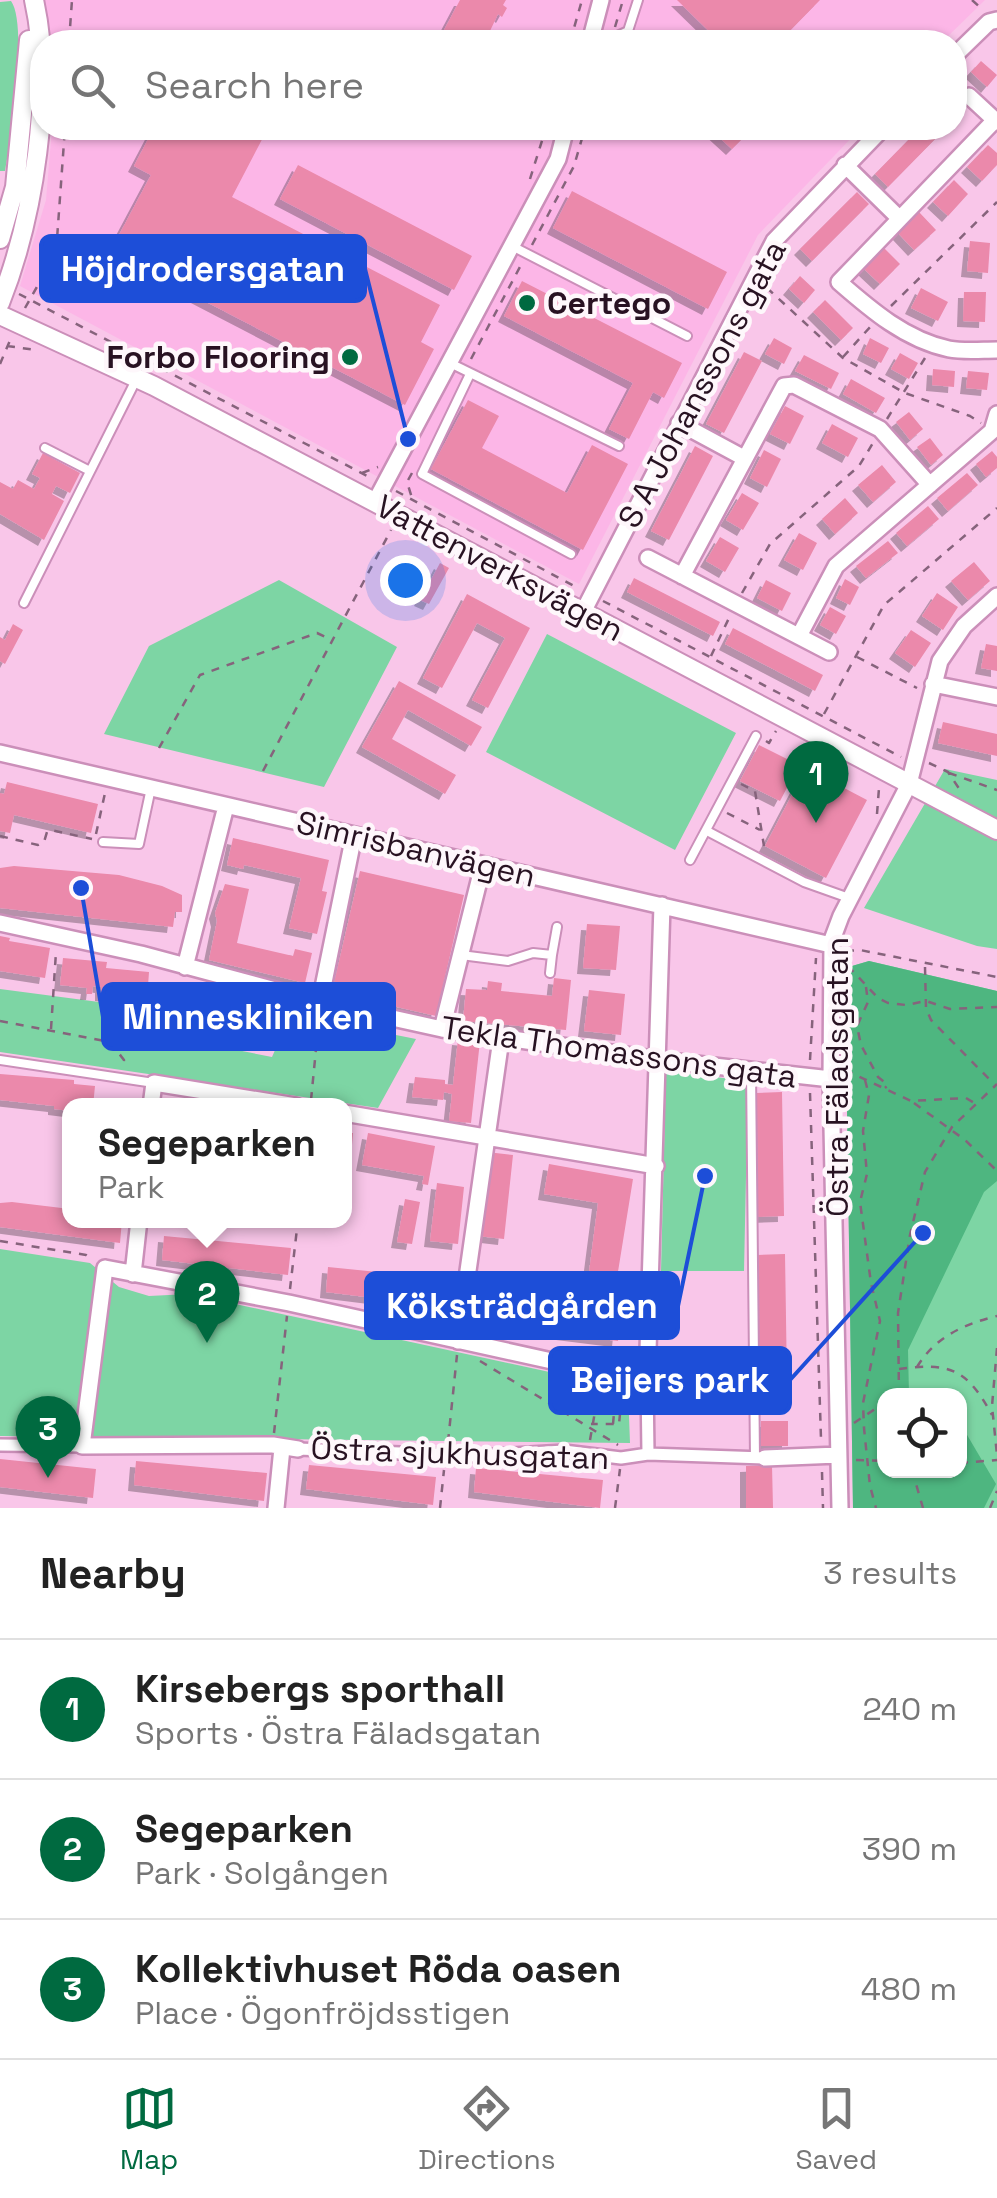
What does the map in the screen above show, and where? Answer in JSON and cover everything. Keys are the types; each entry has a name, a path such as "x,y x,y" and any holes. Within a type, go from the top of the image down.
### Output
{"street":[{"path":"0,239 20,157 32,0"},
{"path":"32,0 37,30"},
{"path":"593,30 601,0"},
{"path":"967,42 990,17"},
{"path":"969,96 996,121 840,282 879,316 933,343 950,350 997,350"},
{"path":"0,303 25,220 38,140"},
{"path":"374,502 558,158 563,140"},
{"name":"S A Johanssons gata","path":"592,603 774,242 871,140"},
{"path":"845,165 898,218"},
{"name":"Vattenverksvägen","path":"0,314 137,378 398,515 592,603 997,830"},
{"path":"682,576 779,390 788,384 880,429 930,485"},
{"path":"799,636 836,566 930,485 994,422"},
{"path":"680,423 744,458"},
{"path":"648,558 829,652"},
{"name":"Östra Fäladsgatan","path":"840,1508 836,1457 837,1074 831,950 850,898 909,784 945,653 964,626 997,596"},
{"path":"932,689 997,697"},
{"name":"Simrisbanvägen","path":"0,753 662,905 831,950"},
{"path":"186,967 226,806"},
{"path":"320,1002 354,835"},
{"path":"442,1029 483,865"},
{"path":"642,1455 648,1404 662,905"},
{"name":"Tekla Thomassons gata","path":"0,922 442,1029 809,1078 837,1074"},
{"path":"458,1344 502,1039"},
{"path":"152,1098 154,1083 247,1098"},
{"path":"352,1114 656,1166"},
{"path":"132,1274 137,1228"},
{"path":"0,1445 82,1446 105,1268 288,1303 458,1344 647,1382"},
{"name":"Östra sjukhusgatan","path":"82,1446 284,1447 447,1454 589,1452 621,1458 836,1457"},
{"path":"276,1508 284,1447"}],"lane":[{"path":"628,30 638,0"},
{"path":"510,245 688,336"},
{"path":"448,362 618,446"},
{"path":"468,373 422,474 571,554"},
{"path":"24,603 137,378"},
{"path":"45,448 90,472"},
{"path":"690,860 756,736"},
{"path":"104,842 138,844 151,788"},
{"path":"707,831 804,882 850,898"},
{"path":"550,974 556,927"},
{"path":"460,955 508,961 534,953 552,955"},
{"path":"0,1060 154,1083"},
{"path":"751,1071 760,1458"}],"path":[{"path":"70,30 72,0"},
{"path":"573,30 582,0"},
{"path":"614,30 623,0"},
{"path":"972,0 990,17"},
{"path":"64,140 56,252 28,301 412,499 592,603 711,656 895,755 939,766 997,790"},
{"path":"468,373 574,166 582,140"},
{"path":"843,358 879,316 997,202"},
{"path":"766,287 843,358 905,393 994,422"},
{"path":"711,656 770,544 859,466 933,343"},
{"path":"412,499 407,482 417,462"},
{"path":"823,716 884,605 997,508"},
{"path":"263,772 398,515"},
{"path":"592,603 608,591"},
{"path":"159,748 200,675 317,633 334,641"},
{"path":"856,656 932,689"},
{"path":"771,740 776,732"},
{"path":"948,772 968,802"},
{"path":"733,780 755,791 764,848"},
{"path":"874,824 881,796 878,784"},
{"path":"0,836 38,845 51,830 94,840 105,792"},
{"path":"718,808 761,830"},
{"path":"51,1030 52,976 59,936"},
{"path":"831,950 860,950 997,978"},
{"path":"831,950 865,980 878,998 888,1003 926,1001 950,1009 997,1007"},
{"path":"823,1508 836,1457 809,1078 831,950"},
{"path":"899,1388 898,1313 925,1172 950,1130 996,1085 931,1020 926,1001 926,968"},
{"path":"857,1026 869,995 865,980"},
{"path":"311,1098 320,1002"},
{"path":"843,1006 853,1016 868,1061 888,1085 884,1088"},
{"path":"0,1021 110,1042 124,1060 123,1079"},
{"path":"837,1074 865,1080 912,1101 997,1172"},
{"path":"865,1080 869,1095 863,1131 867,1174 860,1202 880,1326 863,1403 870,1492 876,1508"},
{"path":"912,1101 966,1098 976,1104"},
{"path":"284,1447 288,1303 297,1228"},
{"path":"0,1241 86,1256 105,1268"},
{"path":"916,1367 930,1348 952,1332 997,1316"},
{"path":"440,1508 458,1344 642,1455"},
{"path":"967,1463 997,1457 992,1415 997,1348"},
{"path":"898,1369 942,1366 966,1379 992,1415"},
{"path":"589,1452 602,1372"},
{"path":"591,1426 612,1424 619,1376"},
{"path":"569,1414 573,1391 648,1404"},
{"path":"571,1405 612,1414"},
{"path":"849,1426 877,1408"},
{"path":"836,1457 877,1461"},
{"path":"615,1508 621,1458"},
{"path":"914,1478 923,1508"},
{"path":"990,1508 997,1491"}],"shaded area":[{"path":"39,0 985,0 954,30 44,30"},
{"path":"51,140 849,140 758,235 579,584 20,286 46,200"}],"green space":[{"path":"11,1 18,33 17,83 5,171 0,171 0,2"},
{"path":"279,580 397,647 324,787 104,734 149,646"},
{"path":"547,634 736,733 675,850 486,752"},
{"path":"945,769 997,780 997,949 977,946 864,908"},
{"path":"869,961 997,991 997,1508 853,1508 845,974 852,966"},
{"path":"869,961 997,991 997,1181 984,1192 908,1350 909,1388 877,1388 877,1478 967,1478 967,1435 996,1484 984,1508 853,1508 845,974 852,966"},
{"path":"0,989 137,1007 132,1029 272,1057 291,1014 416,1039 378,1108 352,1104 352,1098 310,1098 0,1052"},
{"path":"666,1071 748,1081 744,1271 661,1271"},
{"path":"0,1249 90,1263 119,1287 149,1296 189,1294 628,1389 630,1443 0,1436"}],"building":[{"path":"460,0 506,0 503,5 507,8 502,17 498,14 490,30 444,30"},
{"path":"677,0 820,0 791,30 708,30"},
{"path":"981,61 997,75 987,87 971,72"},
{"path":"148,140 262,140 232,197 440,305 421,342 434,349 405,405 110,252 151,175 134,166"},
{"path":"722,140 741,140 732,149"},
{"path":"908,140 934,140 888,187 875,174"},
{"path":"988,145 997,153 997,165 982,181 967,167"},
{"path":"298,165 472,256 454,290 280,199"},
{"path":"954,180 968,194 948,216 933,202"},
{"path":"572,191 727,272 708,309 553,228"},
{"path":"857,192 869,204 812,261 800,249"},
{"path":"919,212 936,230 914,250 898,233"},
{"path":"970,241 990,243 988,273 967,271"},
{"path":"884,248 900,264 880,284 864,269"},
{"path":"800,276 815,290 804,303 789,289"},
{"path":"522,281 682,363 664,398 653,392 629,439 609,429 633,383 504,316"},
{"path":"921,288 948,302 938,321 911,308"},
{"path":"964,292 986,292 985,322 963,321"},
{"path":"825,300 853,328 841,340 813,312"},
{"path":"774,338 792,348 784,364 765,354"},
{"path":"870,338 889,348 881,363 863,354"},
{"path":"744,352 762,361 724,433 706,424"},
{"path":"900,353 918,363 909,379 891,369"},
{"path":"804,355 839,373 831,389 795,371"},
{"path":"933,369 955,371 954,387 932,385"},
{"path":"968,371 989,373 987,390 966,388"},
{"path":"851,379 885,398 876,413 843,394"},
{"path":"468,400 499,416 482,448 567,493 592,445 628,464 583,550 431,469"},
{"path":"785,406 804,416 790,444 770,434"},
{"path":"909,412 923,429 910,440 896,422"},
{"path":"832,424 858,438 848,457 822,443"},
{"path":"930,438 943,455 931,465 917,447"},
{"path":"695,446 713,456 669,540 651,531"},
{"path":"764,450 781,459 767,487 750,478"},
{"path":"992,451 997,457 997,468 986,477 976,464"},
{"path":"43,453 80,473 70,493 56,486 52,494 64,501 44,540 0,514 0,482 13,489 18,480 34,489 40,478 32,474"},
{"path":"882,465 896,482 873,502 858,485"},
{"path":"967,473 978,485 948,511 937,498"},
{"path":"742,493 759,503 743,530 726,520"},
{"path":"845,498 858,513 835,534 822,519"},
{"path":"928,506 939,519 907,546 896,533"},
{"path":"799,533 817,543 803,570 784,560"},
{"path":"720,537 739,548 725,572 706,561"},
{"path":"888,541 898,553 866,578 856,566"},
{"path":"974,562 990,581 968,600 951,581"},
{"path":"440,563 449,568 429,604 420,600"},
{"path":"634,578 720,622 713,636 627,592"},
{"path":"845,579 859,587 850,605 836,598"},
{"path":"766,580 791,593 782,611 757,598"},
{"path":"937,593 958,607 943,630 922,616"},
{"path":"467,594 530,628 488,708 472,700 505,638 477,623 442,688 423,678"},
{"path":"830,607 846,616 836,634 820,625"},
{"path":"13,624 23,630 5,664 0,661 0,637 5,640"},
{"path":"733,628 823,675 815,691 725,644"},
{"path":"911,630 931,643 915,667 895,653"},
{"path":"986,644 997,646 997,671 981,668"},
{"path":"399,681 482,727 471,746 408,710 392,739 456,775 445,794 362,747"},
{"path":"943,722 997,734 997,756 938,743"},
{"path":"759,745 799,765 780,801 740,781"},
{"path":"806,768 867,800 826,878 765,846"},
{"path":"7,782 98,804 91,833 14,815 10,833 0,831 0,793 4,794"},
{"path":"233,838 329,860 322,891 327,892 317,934 289,928 301,878 227,865"},
{"path":"0,868 119,875 162,886 182,895 182,912 175,912 173,927 0,908"},
{"path":"360,871 464,895 436,1016 332,992"},
{"path":"225,884 249,889 237,943 293,956 295,949 312,953 305,983 209,960 215,913"},
{"path":"587,924 620,926 616,970 583,968"},
{"path":"0,936 50,948 45,978 0,971"},
{"path":"63,958 107,962 106,968 149,972 147,1000 101,995 101,987 93,986 92,994 86,994 87,988 60,985"},
{"path":"554,978 571,980 566,1030 463,1021 466,989 487,990 488,981 502,983 501,991 552,996"},
{"path":"589,990 625,994 621,1035 584,1031"},
{"path":"458,1039 480,1041 471,1123 449,1121 452,1094 444,1092 443,1100 412,1097 415,1077 445,1080 445,1084 453,1085"},
{"path":"0,1074 74,1080 74,1084 95,1086 94,1098 62,1098 62,1110 0,1100"},
{"path":"782,1092 784,1216 757,1217 756,1093"},
{"path":"368,1133 435,1146 428,1185 422,1184 424,1176 362,1165"},
{"path":"487,1152 513,1155 504,1239 478,1236"},
{"path":"549,1164 633,1179 616,1284 588,1280 598,1203 544,1194"},
{"path":"437,1183 464,1187 458,1244 430,1241"},
{"path":"405,1199 420,1202 412,1244 397,1242"},
{"path":"0,1203 62,1208 62,1228 121,1228 120,1243 0,1227"},
{"path":"164,1236 291,1248 288,1275 162,1260"},
{"path":"785,1254 787,1382 759,1382 757,1255"},
{"path":"328,1267 457,1280 454,1308 326,1292"},
{"path":"494,1302 621,1313 618,1341 491,1325"},
{"path":"761,1421 788,1421 788,1446 761,1446"},
{"path":"0,1459 96,1469 93,1498 0,1487"},
{"path":"136,1461 267,1473 264,1501 134,1485"},
{"path":"309,1465 436,1477 433,1505 306,1489"},
{"path":"772,1465 773,1508 746,1508 746,1466"},
{"path":"476,1468 603,1480 600,1508 474,1492"}],"place":[{"name":"Certego","path":"527,303"},
{"name":"Forbo Flooring","path":"350,357"},
{"name":"Höjdrodersgatan","path":"408,439"},
{"name":"Kirsebergs sporthall","path":"816,823"},
{"name":"Minneskliniken","path":"81,888"},
{"name":"Köksträdgården","path":"705,1176"},
{"name":"Beijers park","path":"923,1233"},
{"name":"Segeparken","path":"207,1343"},
{"name":"Kollektivhuset Röda oasen","path":"48,1478"}]}
